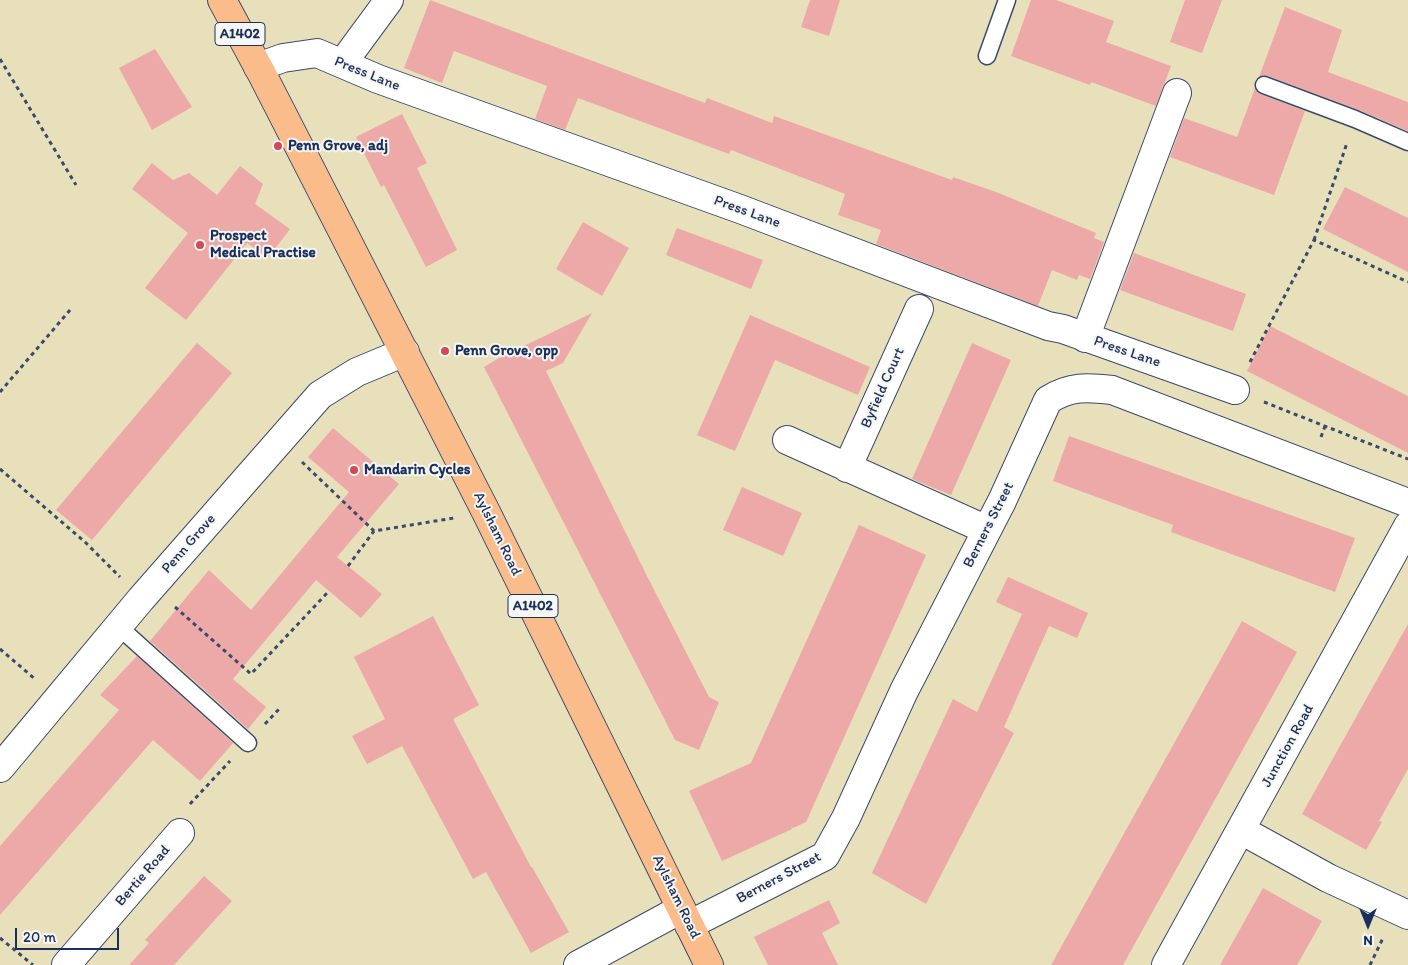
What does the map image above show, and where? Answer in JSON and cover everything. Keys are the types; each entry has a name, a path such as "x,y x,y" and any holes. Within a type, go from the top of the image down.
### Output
{"main road":[{"name":"Aylsham Road","path":"222,0 486,512 709,965"}],"street":[{"path":"345,65 350,53 389,0"},
{"name":"Press Lane","path":"258,67 283,58 317,53 378,80 740,209 1048,326 1235,390"},
{"path":"1085,338 1177,93"},
{"name":"Byfield Court","path":"847,468 919,309"},
{"name":"Penn Grove","path":"0,768 146,593 320,395 357,372 405,352"},
{"name":"Berners Street","path":"578,965 825,856 846,818 904,691 987,530 1048,400 1061,392 1093,388 1112,390 1408,503"},
{"path":"787,440 987,530"},
{"name":"Junction Road","path":"1166,965 1408,526"},
{"path":"1241,830 1328,878 1408,915"},
{"name":"Bertie Road","path":"66,965 180,833"}],"lane":[{"path":"987,56 1008,0"},
{"path":"1264,85 1355,119 1408,142"},
{"path":"119,627 248,743"}],"path":[{"path":"0,59 76,186"},
{"path":"1355,119 1314,240 1235,390 1408,459"},
{"path":"1314,240 1408,282"},
{"path":"0,392 70,310"},
{"path":"280,441 374,531"},
{"path":"0,469 146,593 251,674 329,591"},
{"path":"348,566 374,531 486,512"},
{"path":"0,649 58,699"},
{"path":"180,833 178,817 248,743"},
{"path":"0,938 33,965"}],"building":[{"path":"430,0 705,103 707,98 772,123 774,116 952,180 953,177 996,192 1096,233 1094,238 1104,242 1090,279 1079,275 1077,280 1052,270 1038,306 876,244 881,230 838,215 845,194 731,150 729,154 578,98 565,130 535,119 547,86 454,51 442,83 404,68"},
{"path":"810,0 840,0 829,36 801,27"},
{"path":"1031,0 1056,0 1114,21 1106,42 1171,66 1156,106 1091,82 1090,85 1011,56"},
{"path":"1185,0 1222,0 1202,53 1170,42"},
{"path":"1285,7 1342,30 1328,72 1408,102 1408,131 1359,110 1268,76 1259,77"},
{"path":"155,49 192,107 152,130 119,68"},
{"path":"1255,88 1260,94 1305,111 1274,195 1170,157 1184,118 1237,137"},
{"path":"402,114 427,163 417,168 457,250 426,267 384,185 381,187 356,137"},
{"name":"Prospect Medical Practise","path":"152,163 173,180 189,173 217,195 240,166 263,184 255,204 290,229 268,258 247,243 186,320 145,288 188,233 132,189"},
{"path":"1345,187 1408,218 1408,272 1323,229"},
{"path":"583,222 629,248 602,296 556,269"},
{"path":"677,228 763,260 751,289 666,255"},
{"path":"1134,253 1246,294 1233,331 1120,290"},
{"path":"592,313 563,363 546,371 709,697 719,702 699,750 675,740 484,367"},
{"path":"750,315 870,367 858,395 775,360 735,451 697,435"},
{"path":"1270,326 1408,396 1408,453 1247,371"},
{"path":"197,343 232,373 92,540 56,510"},
{"path":"972,343 1011,360 951,495 912,479"},
{"path":"333,428 399,484 337,557 382,594 361,618 316,580 233,679 266,707 248,729 150,641 209,570 251,610 349,492 308,457"},
{"path":"1069,436 1355,538 1335,592 1171,532 1173,525 1053,481"},
{"path":"742,487 802,513 783,556 723,530"},
{"path":"859,525 926,555 806,822 793,828 791,827 792,829 722,861 689,791 751,763"},
{"path":"1008,577 1088,613 1077,638 1049,626 1004,727 1014,733 926,904 872,873 953,699 977,712 1022,614 996,602"},
{"path":"433,616 479,705 453,719 531,867 569,932 531,953 486,872 473,879 402,746 367,764 352,736 385,719 354,657"},
{"path":"1242,621 1297,652 1123,965 1051,965"},
{"path":"1408,624 1408,769 1379,821 1382,822 1366,850 1302,814"},
{"path":"137,656 233,743 200,781 153,740 0,915 0,846 119,710 100,695"},
{"path":"204,876 232,901 174,965 129,965 149,943 145,940"},
{"path":"1263,888 1322,921 1297,965 1220,965"},
{"path":"829,900 840,923 822,933 838,965 768,965 754,937"}],"place":[{"name":"Penn Grove, adj","path":"278,146"},
{"name":"Prospect Medical Practise","path":"200,245"},
{"name":"Penn Grove, opp","path":"445,351"},
{"name":"Mandarin Cycles","path":"354,470"}]}
